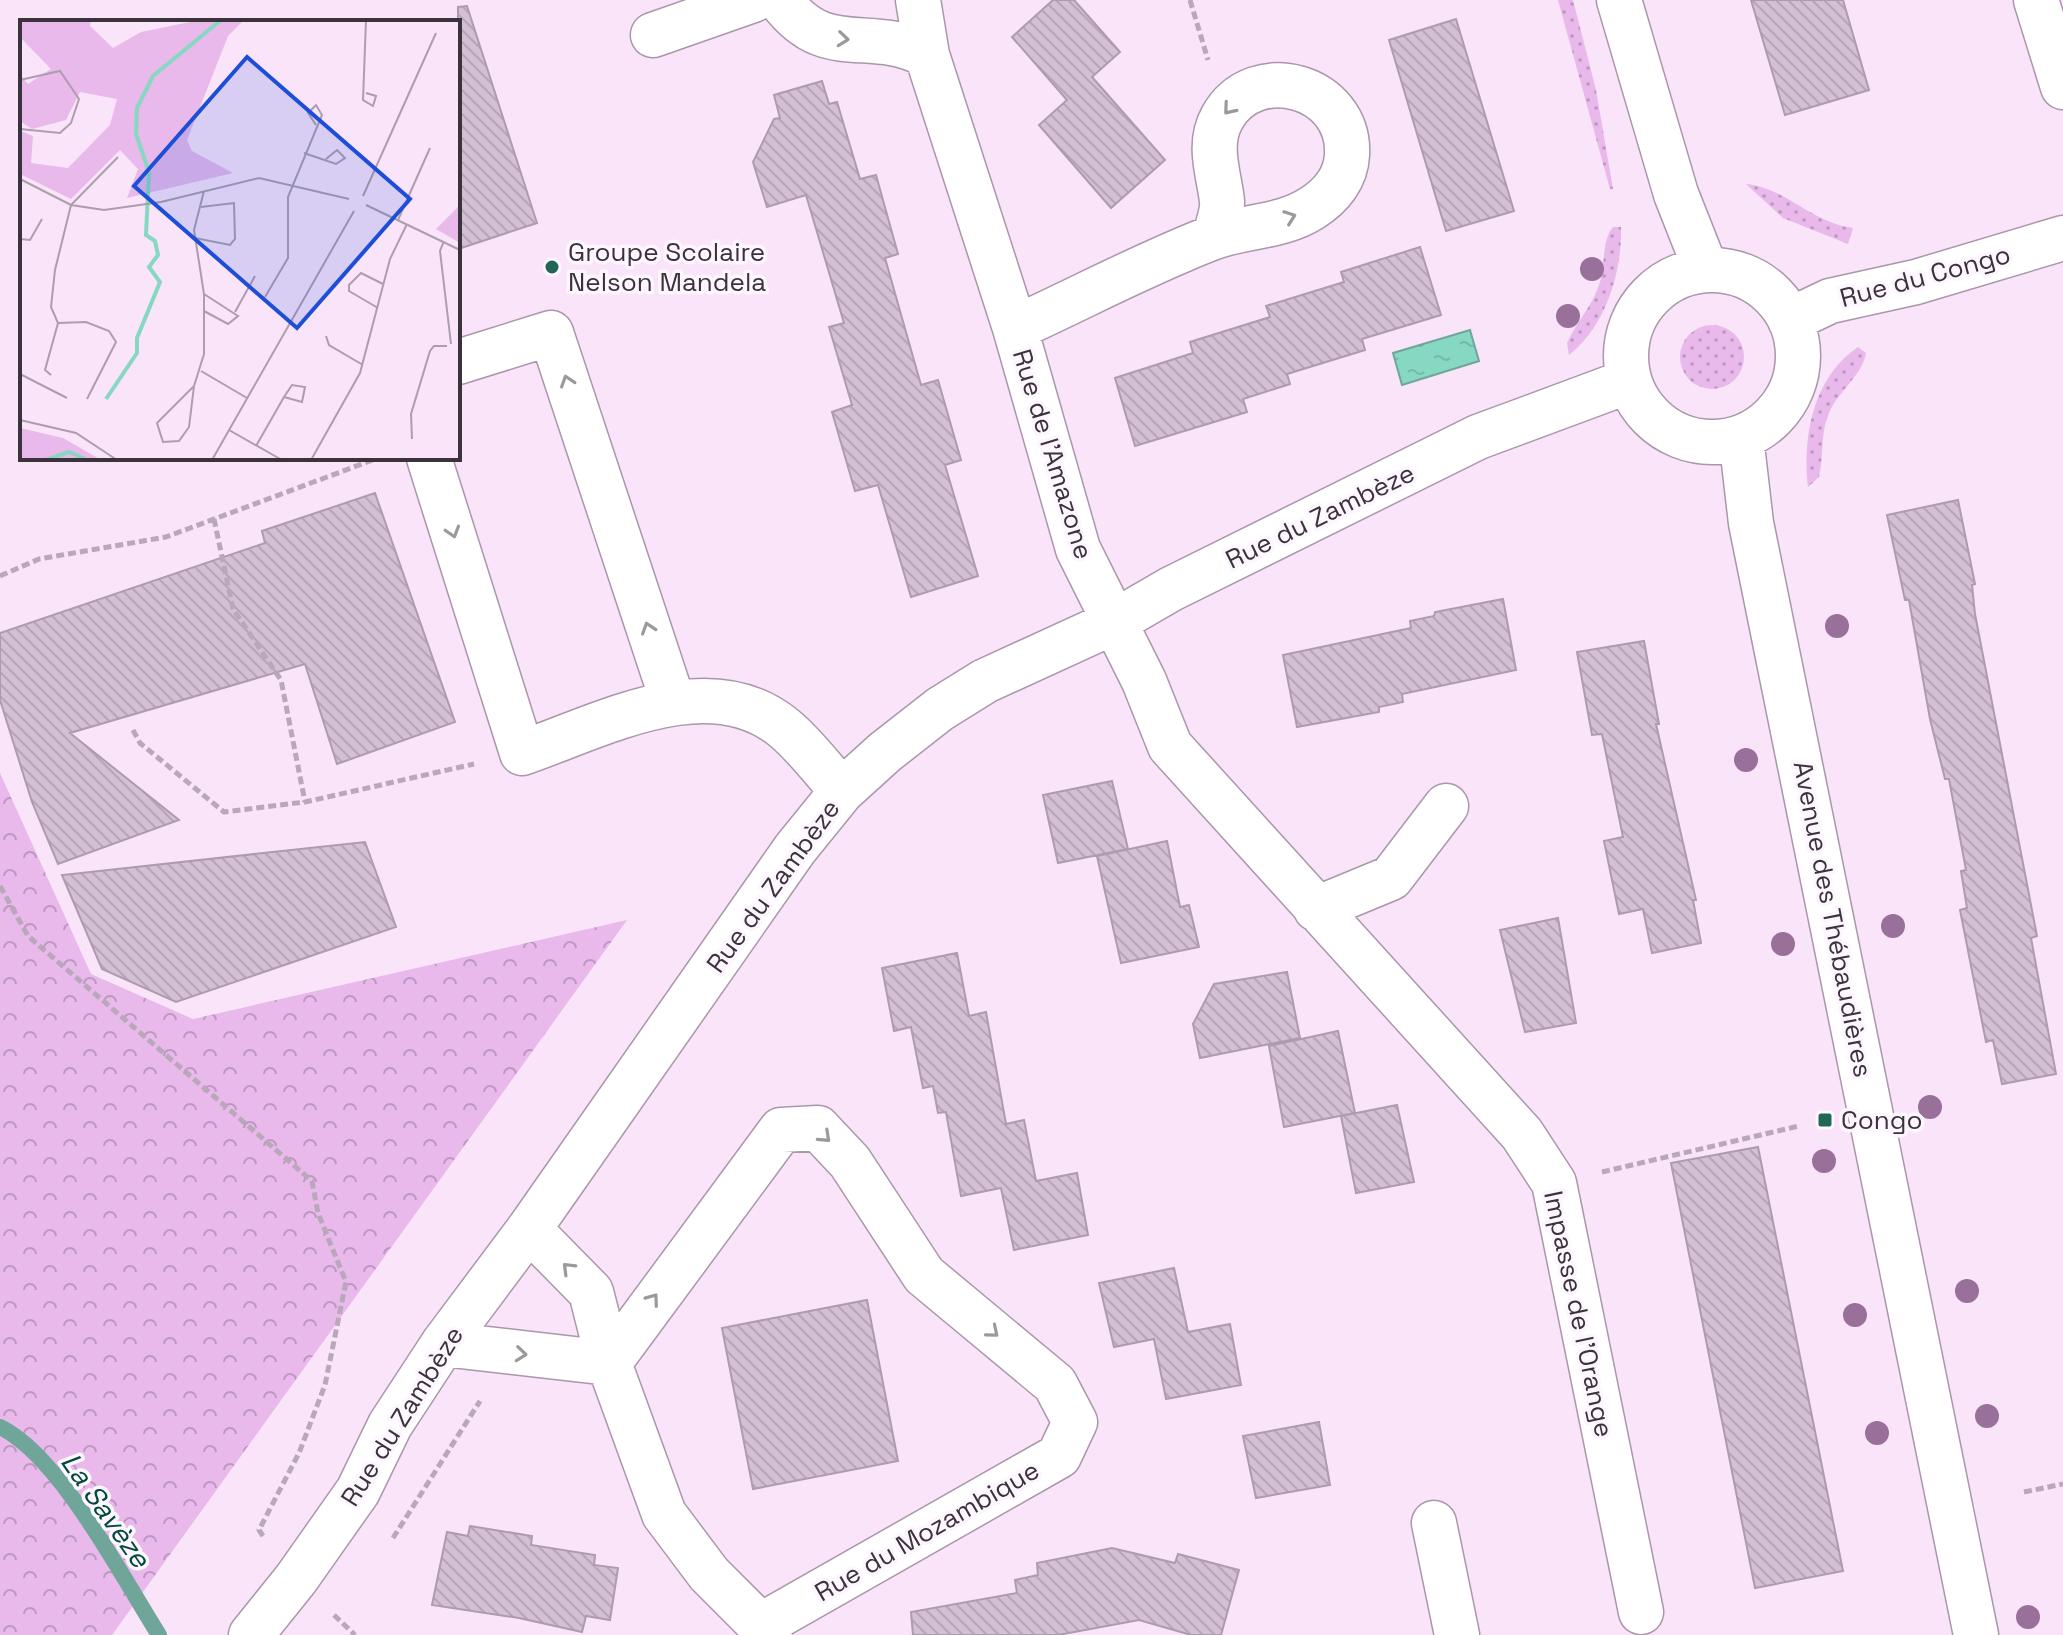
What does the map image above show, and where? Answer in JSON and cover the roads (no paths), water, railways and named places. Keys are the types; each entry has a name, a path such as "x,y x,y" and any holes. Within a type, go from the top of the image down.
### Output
{"street":[{"path":"653,35 753,0"},
{"path":"780,0 807,29 856,41 892,41 927,55"},
{"name":"Rue de l'Amazone","path":"918,0 927,55 1015,328 1078,549 1114,622"},
{"path":"1619,0 1676,194 1706,270"},
{"path":"2036,0 2063,87"},
{"name":"Rue de l'Amazone","path":"1015,328 1215,237 1284,220 1311,209 1335,189 1347,167 1348,136 1338,113 1313,92 1283,84 1232,102 1220,121 1214,144 1222,205 1215,237"},
{"name":"Rue du Congo","path":"1790,320 1830,301 1916,282 2063,238"},
{"path":"1706,270 1726,271 1755,282 1772,294 1790,320 1798,359 1788,398 1768,422 1741,437 1702,442 1673,434 1642,407 1629,381 1625,359 1628,337 1641,307 1664,284 1706,270"},
{"path":"460,361 551,333 673,702"},
{"name":"Rue du Zambèze","path":"251,1635 296,1579 358,1491 390,1425 443,1344 529,1229 795,849 842,791 940,709 985,681 1114,622 1171,589 1478,437 1629,381"},
{"name":"Avenue des Thébaudières","path":"1741,437 1751,523 1976,1635"},
{"path":"430,460 522,753 673,702 705,698 746,705 783,727 842,791"},
{"name":"Impasse de l'Orange","path":"1114,622 1170,746 1522,1134 1554,1183 1641,1612"},
{"path":"1316,909 1391,878 1418,847 1446,806"},
{"name":"Rue du Mozambique","path":"529,1229 591,1292 609,1363 664,1514 709,1574 765,1630 1059,1456 1075,1422 1055,1384 924,1275 850,1162 818,1128 781,1130 609,1363"},
{"path":"443,1344 609,1363"},
{"path":"1434,1523 1457,1635"}],"water":[{"path":"1470,330 1479,361 1402,385 1393,353"}],"waterway":[{"name":"La Savèze","path":"0,1427 23,1442 67,1490 159,1635"}],"place":[{"name":"Groupe Scolaire Nelson Mandela","path":"552,267"},
{"name":"Congo","path":"1825,1120"}]}
